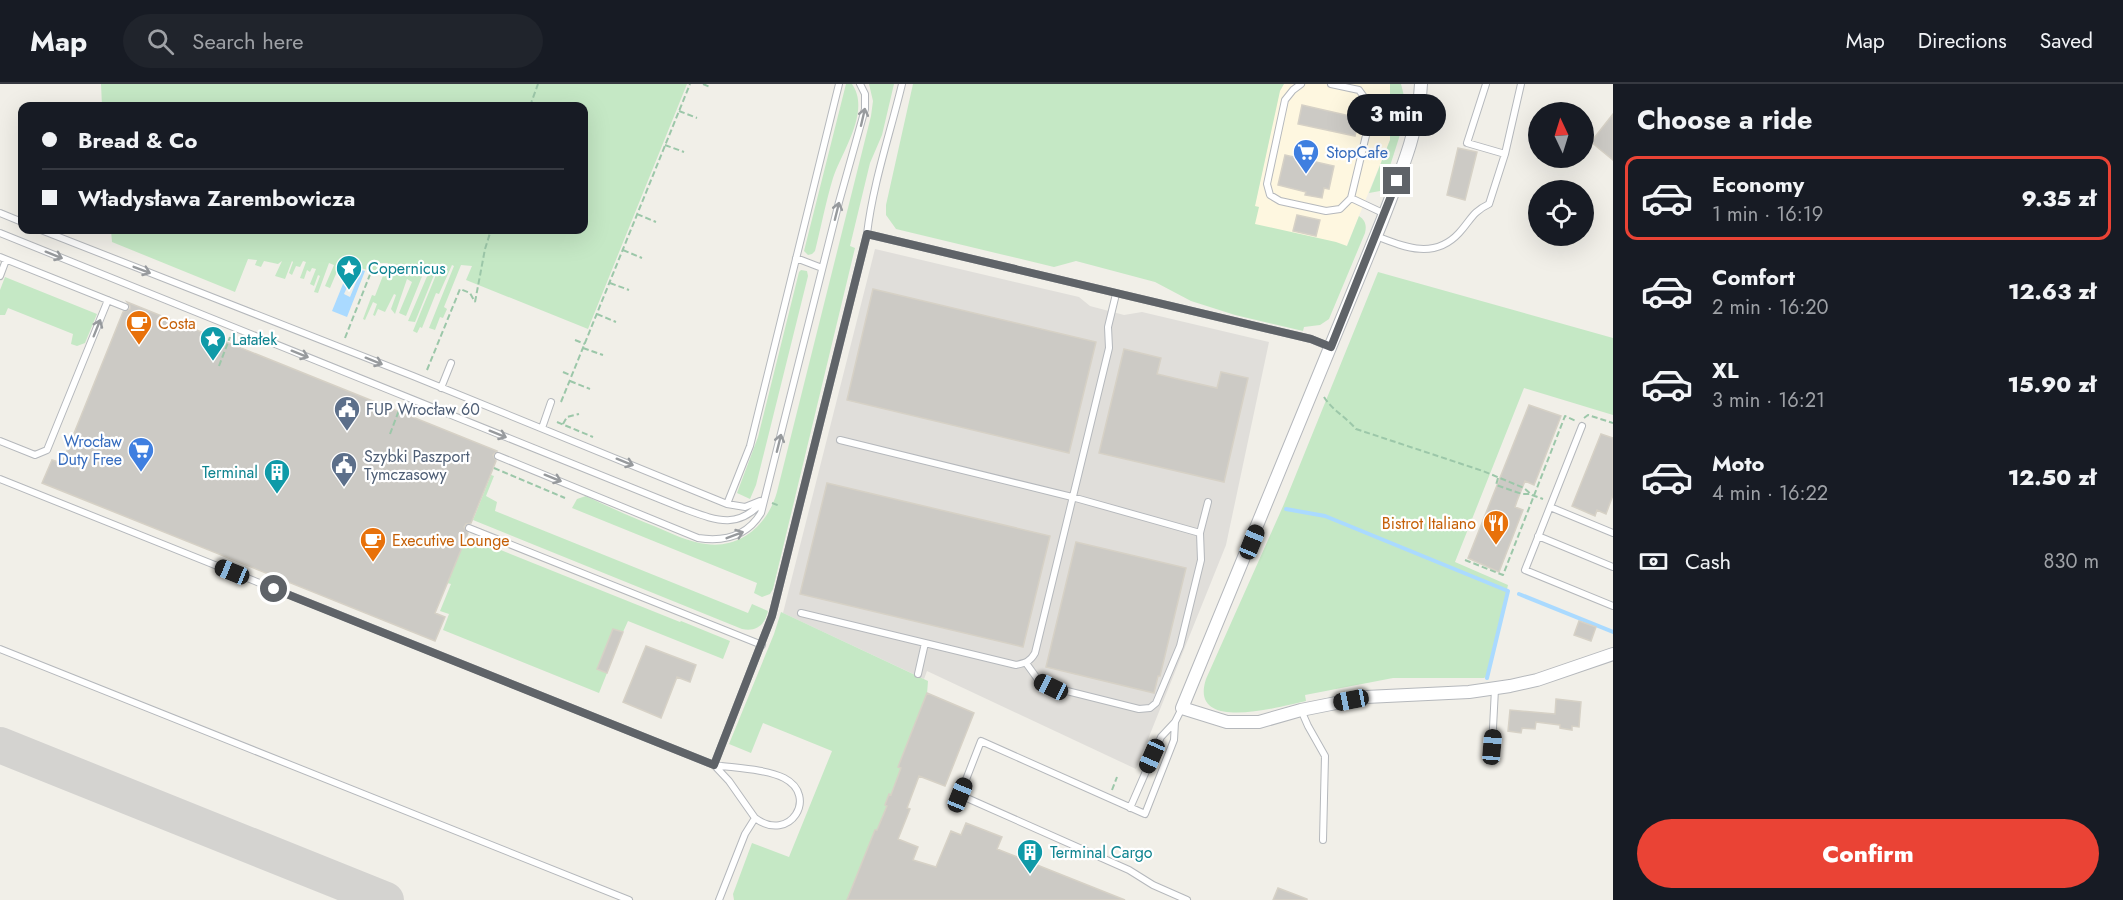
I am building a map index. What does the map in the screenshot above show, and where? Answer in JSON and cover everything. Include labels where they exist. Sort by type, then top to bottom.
[{"type":"street","points":[[1421,84],[1417,121],[1376,236],[1182,708],[1207,717],[1243,723],[1259,722],[1301,710],[1366,697],[1495,689],[1537,680],[1613,654]]},
{"type":"lane","points":[[727,504],[750,446],[839,84]]},
{"type":"lane","points":[[498,456],[691,535],[706,539],[727,538],[747,530],[761,513],[822,268],[865,109],[865,94],[860,84]]},
{"type":"lane","points":[[714,765],[762,645],[779,592],[867,234],[875,185],[902,84]]},
{"type":"lane","points":[[1301,84],[1285,100],[1267,184],[1270,195],[1280,201],[1326,211],[1340,209],[1352,198],[1369,123],[1367,101],[1359,90],[1330,84]]},
{"type":"lane","points":[[1486,84],[1467,143],[1505,154]]},
{"type":"lane","points":[[1376,236],[1418,250],[1433,248],[1447,243],[1477,210],[1489,204],[1505,154],[1520,85]]},
{"type":"lane","points":[[1352,198],[1384,214]]},
{"type":"lane","points":[[0,213],[18,220]]},
{"type":"lane","points":[[0,233],[710,518],[735,520],[754,511],[764,500]]},
{"type":"lane","points":[[51,234],[542,428],[727,504],[745,507],[764,500]]},
{"type":"lane","points":[[867,234],[1311,339],[1331,347]]},
{"type":"lane","points":[[796,258],[822,268]]},
{"type":"lane","points":[[0,276],[3,259],[125,307]]},
{"type":"lane","points":[[801,612],[1016,665],[1026,663],[1031,659],[1035,653],[1109,348],[1108,327],[1116,294]]},
{"type":"lane","points":[[0,441],[35,455],[47,450],[108,300]]},
{"type":"lane","points":[[441,388],[450,363]]},
{"type":"lane","points":[[542,428],[551,402]]},
{"type":"lane","points":[[1582,426],[1525,570],[1613,606]]},
{"type":"lane","points":[[840,440],[1072,497],[1200,533]]},
{"type":"lane","points":[[0,479],[714,765],[783,778],[794,785],[800,804],[797,814],[792,821],[771,825],[756,818],[729,781],[714,765]]},
{"type":"lane","points":[[1026,663],[1039,681],[1051,687],[1139,709],[1150,708],[1156,703],[1180,646],[1201,560],[1200,533],[1208,502]]},
{"type":"lane","points":[[1550,505],[1613,533]]},
{"type":"lane","points":[[469,528],[762,645]]},
{"type":"lane","points":[[1538,536],[1613,567]]},
{"type":"lane","points":[[918,674],[925,643]]},
{"type":"lane","points":[[0,649],[629,900]]},
{"type":"lane","points":[[1492,747],[1495,689]]},
{"type":"lane","points":[[1130,808],[1161,737],[1175,722],[1182,708]]},
{"type":"lane","points":[[1301,710],[1325,756],[1323,840]]},
{"type":"lane","points":[[1175,722],[1174,740],[1145,814],[981,741],[960,795],[1129,870],[1162,890],[1187,900]]},
{"type":"lane","points":[[719,900],[745,834],[756,818]]},
{"type":"path","points":[[531,102],[537,84]]},
{"type":"path","points":[[557,411],[690,84]]},
{"type":"path","points":[[703,84],[711,87]]},
{"type":"path","points":[[679,111],[697,118]]},
{"type":"path","points":[[665,145],[684,152]]},
{"type":"path","points":[[637,214],[656,222]]},
{"type":"path","points":[[427,370],[460,289],[470,293],[475,302],[490,234]]},
{"type":"path","points":[[623,250],[642,258]]},
{"type":"path","points":[[345,338],[371,272]]},
{"type":"path","points":[[610,283],[629,290]]},
{"type":"path","points":[[597,314],[616,322]]},
{"type":"path","points":[[219,366],[233,331]]},
{"type":"path","points":[[575,340],[585,344]]},
{"type":"path","points":[[583,348],[603,355]]},
{"type":"path","points":[[563,372],[572,375]]},
{"type":"path","points":[[570,381],[590,389]]},
{"type":"path","points":[[1316,383],[1328,404],[1356,429],[1483,471],[1524,488],[1550,505]]},
{"type":"path","points":[[390,434],[404,399]]},
{"type":"path","points":[[563,425],[567,417],[579,414]]},
{"type":"path","points":[[1465,560],[1503,575],[1565,416],[1582,424],[1588,415],[1613,423]]},
{"type":"path","points":[[494,468],[565,498]]},
{"type":"path","points":[[1498,478],[1496,485],[1522,494],[1533,495]]},
{"type":"shaded area","points":[[1281,84],[1390,84],[1390,140],[1343,255],[1249,233]]},
{"type":"shaded area","points":[[875,249],[1079,297],[1090,306],[1124,315],[1142,312],[1269,342],[1226,545],[1136,769],[927,671],[924,679],[783,613]]},
{"type":"green space","points":[[101,84],[687,84],[588,329],[466,280],[472,266],[461,265],[444,307],[447,309],[443,318],[440,317],[435,330],[429,328],[454,266],[452,265],[439,294],[436,293],[422,328],[420,327],[417,333],[413,331],[436,275],[434,275],[415,322],[408,321],[431,267],[426,275],[423,274],[406,316],[399,313],[412,282],[407,279],[395,314],[391,309],[396,295],[394,294],[385,312],[378,309],[375,316],[373,315],[377,304],[373,302],[365,320],[363,319],[372,295],[375,296],[388,263],[380,263],[376,272],[360,268],[362,263],[358,262],[351,280],[344,277],[349,263],[341,262],[330,288],[325,286],[334,265],[329,263],[318,293],[314,292],[320,276],[318,275],[314,286],[310,284],[316,269],[312,268],[310,272],[307,270],[304,279],[300,278],[306,262],[303,261],[300,267],[296,266],[292,275],[289,273],[292,261],[285,279],[275,276],[282,261],[278,264],[264,261],[261,267],[255,265],[257,260],[248,259],[235,292],[112,242],[111,234],[588,234],[588,102],[102,102]]},
{"type":"green space","points":[[846,84],[852,84],[857,95],[857,118],[833,178],[815,251],[808,255],[804,251]]},
{"type":"green space","points":[[869,84],[894,84],[882,135],[870,163],[850,246],[855,248],[773,589],[770,594],[762,597],[754,593],[757,583],[572,508],[577,499],[586,496],[686,539],[706,544],[719,545],[731,542],[751,532],[760,524],[773,504],[777,492],[871,116],[873,101]]},
{"type":"green space","points":[[913,84],[1284,84],[1280,91],[1255,206],[1259,207],[1255,224],[1347,246],[1359,216],[1363,219],[1366,225],[1365,233],[1329,319],[1320,325],[1304,327],[1303,331],[1235,315],[1191,301],[1155,282],[1076,261],[1054,267],[896,229],[886,215],[886,205]]},
{"type":"green space","points":[[1390,84],[1401,84],[1407,108],[1405,119],[1383,188],[1380,191],[1369,193],[1390,140]]},
{"type":"green space","points":[[801,270],[807,271],[808,276],[756,485],[750,499],[737,493],[758,437]]},
{"type":"green space","points":[[1378,272],[1613,338],[1613,415],[1524,388],[1455,562],[1508,585],[1487,676],[1484,678],[1393,678],[1305,695],[1306,701],[1259,711],[1223,711],[1211,706],[1204,696],[1206,679],[1284,504]]},
{"type":"green space","points":[[5,277],[97,314],[85,343],[77,346],[71,344],[73,334],[8,308],[5,315],[0,315],[0,290]]},
{"type":"green space","points":[[491,475],[494,476],[486,496],[497,502],[495,511],[748,613],[752,604],[768,611],[765,620],[756,628],[742,629],[473,520]]},
{"type":"green space","points":[[466,536],[730,641],[723,659],[628,621],[623,632],[613,629],[597,669],[607,673],[599,693],[443,630],[449,614],[440,611],[451,584],[447,583]]},
{"type":"green space","points":[[781,612],[928,681],[927,694],[898,767],[901,768],[891,795],[889,794],[885,804],[887,806],[847,900],[734,900],[733,894],[752,843],[789,857],[832,751],[763,723],[751,753],[729,744]]},
{"type":"water","points":[[361,270],[365,271],[347,317],[332,311],[345,279],[350,281],[344,294],[350,297]]},
{"type":"building","points":[[1302,105],[1359,118],[1355,136],[1298,124]]},
{"type":"building","points":[[1613,114],[1613,160],[1594,144],[1594,138]]},
{"type":"building","points":[[1458,148],[1477,152],[1465,200],[1447,195]]},
{"type":"building","name":"StopCafe","points":[[1285,155],[1334,166],[1329,189],[1324,188],[1322,198],[1305,195],[1306,192],[1278,185]]},
{"type":"building","points":[[1297,215],[1320,220],[1316,236],[1293,231]]},
{"type":"building","points":[[873,289],[1096,342],[1069,453],[847,400]]},
{"type":"building","name":"Terminal","points":[[127,302],[497,451],[493,455],[496,461],[471,523],[464,527],[468,533],[435,613],[445,617],[435,641],[42,483],[52,460],[62,463],[123,312],[130,309]]},
{"type":"building","points":[[1124,349],[1161,358],[1157,374],[1182,380],[1217,388],[1221,372],[1248,378],[1224,482],[1099,453]]},
{"type":"building","points":[[1529,405],[1561,416],[1534,485],[1525,481],[1517,501],[1515,507],[1523,510],[1499,572],[1468,558]]},
{"type":"building","points":[[1601,434],[1613,438],[1613,495],[1606,514],[1597,510],[1595,516],[1572,506]]},
{"type":"building","points":[[827,483],[1050,536],[1023,647],[800,594]]},
{"type":"building","points":[[1076,542],[1186,568],[1154,693],[1046,667]]},
{"type":"building","points":[[1579,621],[1596,627],[1591,641],[1574,635]]},
{"type":"building","points":[[613,629],[623,632],[607,673],[597,669]]},
{"type":"building","points":[[646,646],[696,665],[690,682],[677,677],[661,718],[623,702]]},
{"type":"building","points":[[927,693],[974,713],[945,786],[919,776],[907,808],[910,809],[898,839],[918,847],[913,860],[936,867],[951,831],[961,835],[966,823],[1002,837],[997,849],[1125,900],[847,900],[887,806],[885,805],[889,794],[891,795],[901,768],[898,767]]},
{"type":"building","points":[[1556,699],[1581,702],[1579,727],[1572,726],[1572,730],[1560,728],[1560,725],[1536,722],[1535,729],[1522,728],[1521,733],[1508,731],[1510,710],[1555,714]]},
{"type":"building","points":[[1278,888],[1307,899],[1307,900],[1273,900]]},
{"type":"waterway","points":[[1286,509],[1325,516],[1508,591],[1487,678]]},
{"type":"waterway","points":[[1519,594],[1613,632]]},
{"type":"taxiway","points":[[0,745],[386,900]]},
{"type":"place","name":"StopCafe","points":[[1306,175]]},
{"type":"place","name":"Copernicus","points":[[349,291]]},
{"type":"place","name":"Costa","points":[[139,346]]},
{"type":"place","name":"Latałek","points":[[213,362]]},
{"type":"place","name":"FUP Wrocław 60","points":[[347,432]]},
{"type":"place","name":"Wrocław Duty Free","points":[[141,473]]},
{"type":"place","name":"Szybki Paszport Tymczasowy","points":[[344,488]]},
{"type":"place","name":"Terminal","points":[[277,495]]},
{"type":"place","name":"Bistrot Italiano","points":[[1496,546]]},
{"type":"place","name":"Executive Lounge","points":[[373,563]]},
{"type":"place","name":"Terminal Cargo","points":[[1030,875]]},
{"type":"route","points":[[274,589],[714,765],[772,616],[867,234],[1311,339],[1331,347],[1397,181]]}]
